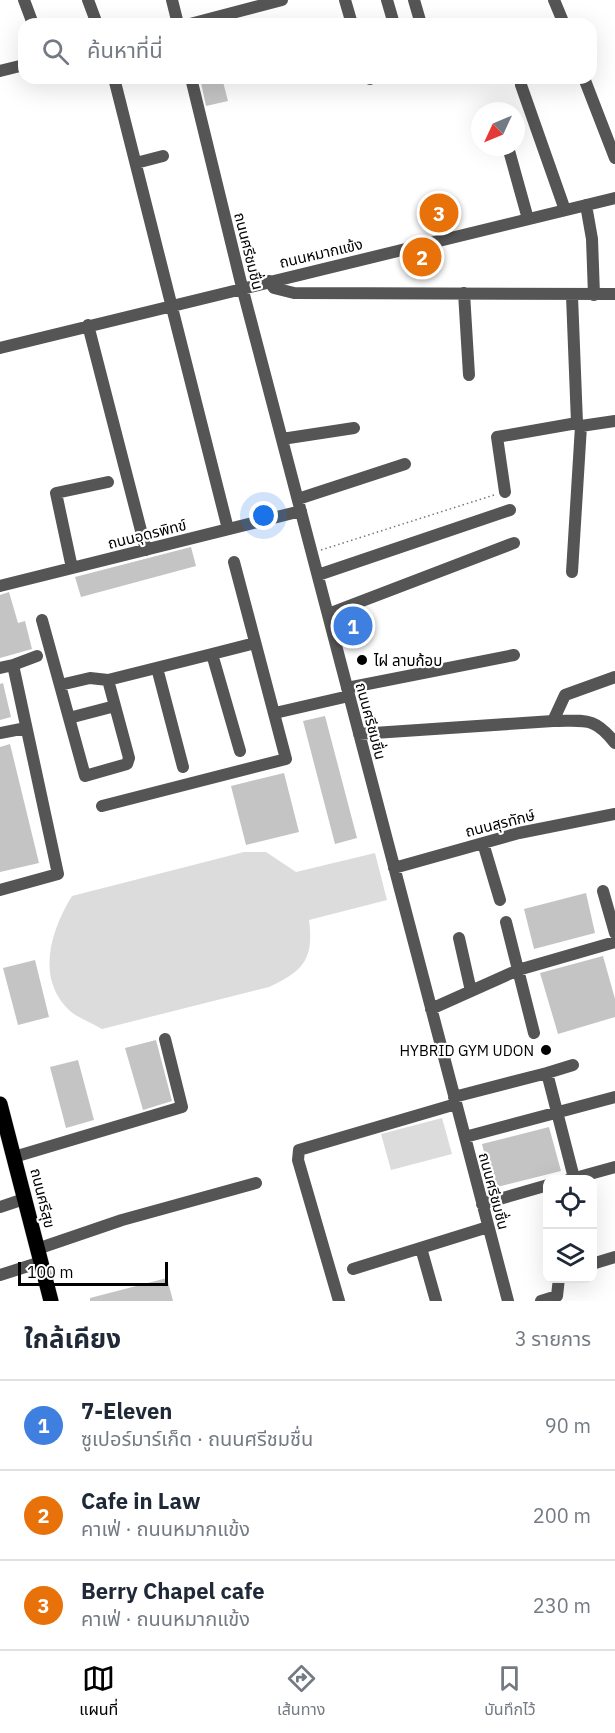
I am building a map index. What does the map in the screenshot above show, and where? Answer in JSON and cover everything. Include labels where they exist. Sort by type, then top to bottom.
[{"type":"main road","name":"ถนนศรีสุข","points":[[0,1104],[3,1126],[14,1157],[51,1301]]},
{"type":"street","points":[[24,0],[31,18]]},
{"type":"street","points":[[88,0],[95,18]]},
{"type":"street","points":[[172,0],[176,18]]},
{"type":"street","points":[[213,18],[282,0]]},
{"type":"street","points":[[345,0],[350,18]]},
{"type":"street","points":[[387,0],[392,18]]},
{"type":"street","points":[[414,0],[419,18]]},
{"type":"street","points":[[554,0],[562,18]]},
{"type":"street","points":[[0,71],[18,66]]},
{"type":"street","points":[[116,84],[228,529]]},
{"type":"street","name":"ถนนศรีชมชื่น","points":[[192,84],[242,287],[508,1301]]},
{"type":"street","points":[[586,84],[615,158]]},
{"type":"street","points":[[520,85],[565,210]]},
{"type":"street","points":[[136,163],[163,156]]},
{"type":"street","points":[[510,156],[528,219]]},
{"type":"street","name":"ถนนหมากแข้ง","points":[[0,348],[242,287],[615,198]]},
{"type":"street","points":[[586,205],[592,239],[594,295]]},
{"type":"street","points":[[269,281],[274,288],[294,293],[465,292],[572,296],[615,294]]},
{"type":"street","points":[[465,292],[469,375]]},
{"type":"street","points":[[572,296],[579,424],[572,572]]},
{"type":"street","points":[[88,325],[146,550]]},
{"type":"street","points":[[505,492],[497,436],[615,421]]},
{"type":"street","points":[[282,439],[354,428]]},
{"type":"street","name":"ถนนอุดรพิทข์","points":[[0,586],[228,529],[299,505],[405,464]]},
{"type":"street","points":[[72,568],[56,493],[108,482]]},
{"type":"street","points":[[318,575],[510,510]]},
{"type":"street","points":[[328,614],[514,543]]},
{"type":"street","points":[[102,806],[286,759],[234,562]]},
{"type":"street","points":[[42,620],[85,776],[127,764],[129,758],[108,680]]},
{"type":"street","points":[[60,685],[90,678],[108,680],[255,643]]},
{"type":"street","points":[[212,654],[240,751]]},
{"type":"street","points":[[275,713],[348,692],[514,655]]},
{"type":"street","points":[[0,890],[58,874],[26,728],[6,666],[37,657]]},
{"type":"street","points":[[157,668],[183,767]]},
{"type":"street","points":[[553,721],[565,695],[615,677]]},
{"type":"street","points":[[69,717],[115,706]]},
{"type":"street","points":[[359,734],[580,721],[599,725],[615,743]]},
{"type":"street","points":[[0,734],[26,728]]},
{"type":"street","name":"ถนนสุรทักษ์","points":[[394,868],[519,833],[615,814]]},
{"type":"street","points":[[483,843],[500,900]]},
{"type":"street","points":[[603,891],[615,933]]},
{"type":"street","points":[[506,922],[534,1033]]},
{"type":"street","points":[[459,938],[471,991]]},
{"type":"street","points":[[431,1009],[518,970],[615,942]]},
{"type":"street","points":[[14,1157],[182,1107],[165,1039]]},
{"type":"street","points":[[339,1301],[298,1160],[299,1150],[573,1065]]},
{"type":"street","points":[[547,1073],[570,1175]]},
{"type":"street","points":[[465,1137],[615,1097]]},
{"type":"street","points":[[586,1175],[615,1167]]},
{"type":"street","points":[[0,1275],[122,1220],[256,1183]]},
{"type":"street","points":[[482,1203],[543,1186]]},
{"type":"street","points":[[0,1207],[24,1199]]},
{"type":"street","points":[[353,1269],[488,1227]]},
{"type":"street","points":[[422,1248],[436,1301]]},
{"type":"street","points":[[597,1262],[615,1257]]},
{"type":"street","points":[[541,1301],[559,1299],[560,1283]]},
{"type":"path","points":[[312,553],[505,492]]},
{"type":"shaded area","points":[[244,852],[266,852],[296,872],[375,853],[387,900],[309,920],[310,945],[304,962],[291,975],[269,987],[102,1029],[70,1011],[59,998],[53,984],[50,954],[58,924],[72,896]]},
{"type":"shaded area","points":[[442,1118],[452,1154],[391,1170],[381,1134]]},
{"type":"building","points":[[201,84],[224,84],[228,101],[206,106]]},
{"type":"building","points":[[191,547],[196,566],[81,597],[75,577]]},
{"type":"building","points":[[9,592],[18,623],[25,621],[32,649],[0,658],[0,595]]},
{"type":"building","points":[[359,611],[366,638],[347,644],[340,618]]},
{"type":"building","points":[[3,683],[11,717],[0,720],[0,684]]},
{"type":"building","points":[[325,716],[357,838],[335,844],[303,721]]},
{"type":"building","points":[[10,744],[39,863],[0,872],[0,747]]},
{"type":"building","points":[[284,773],[299,832],[246,845],[231,786]]},
{"type":"building","points":[[586,893],[595,933],[534,949],[524,909]]},
{"type":"building","points":[[603,956],[615,999],[615,1017],[558,1034],[540,973]]},
{"type":"building","points":[[35,960],[49,1017],[18,1025],[3,968]]},
{"type":"building","points":[[156,1040],[172,1101],[143,1110],[125,1048]]},
{"type":"building","points":[[78,1060],[94,1120],[66,1128],[50,1067]]},
{"type":"building","points":[[549,1127],[561,1171],[493,1188],[482,1144]]},
{"type":"building","points":[[167,1278],[173,1301],[90,1301],[90,1298]]},
{"type":"place","name":"Berry Chapel cafe","points":[[439,213]]},
{"type":"place","name":"Cafe in Law","points":[[422,257]]},
{"type":"place","name":"7-Eleven","points":[[353,626]]},
{"type":"place","name":"ไฝ ลาบก้อบ","points":[[362,660]]},
{"type":"place","name":"HYBRID GYM UDON","points":[[546,1050]]}]
